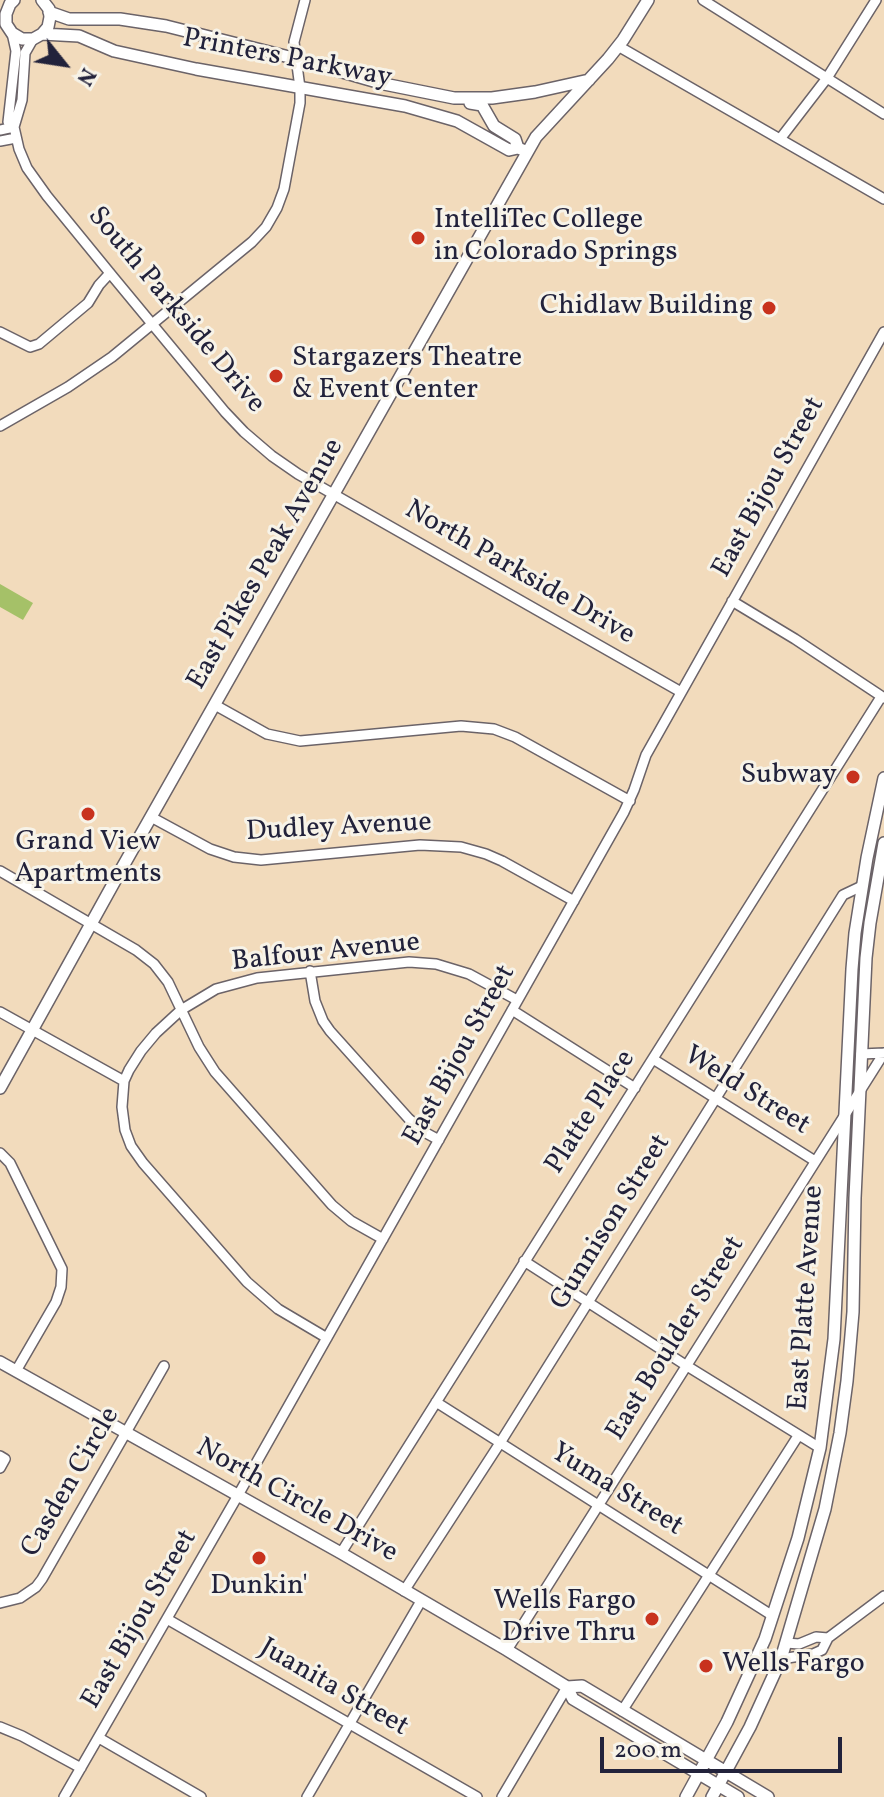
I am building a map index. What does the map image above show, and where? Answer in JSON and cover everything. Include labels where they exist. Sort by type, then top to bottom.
[{"type":"main road","name":"South Parkside Drive","points":[[12,33],[3,20],[14,0]]},
{"type":"main road","name":"East Pikes Peak Avenue","points":[[0,1088],[334,494],[523,150],[618,46],[648,0]]},
{"type":"main road","points":[[12,33],[22,39],[37,37],[48,27],[45,3]]},
{"type":"main road","name":"Printers Parkway","points":[[45,3],[69,19],[120,19],[166,26],[384,84],[482,105],[494,126],[515,139],[523,150]]},
{"type":"main road","name":"Printers Parkway","points":[[37,37],[79,36],[114,51],[405,106],[457,121],[509,150],[523,150]]},
{"type":"main road","name":"Printers Parkway","points":[[454,98],[492,98],[589,80]]},
{"type":"main road","name":"East Platte Avenue","points":[[686,1797],[736,1703],[773,1616],[803,1520],[820,1448],[834,1339],[852,969],[862,886],[884,778]]},
{"type":"main road","points":[[875,815],[877,834],[873,854],[881,860]]},
{"type":"main road","name":"East Platte Avenue","points":[[712,1797],[750,1727],[781,1659],[825,1509],[840,1433],[853,1312],[859,1093],[870,923],[884,843]]},
{"type":"main road","points":[[862,886],[867,900],[865,915],[870,923]]},
{"type":"main road","name":"North Circle Drive","points":[[0,1362],[507,1650],[567,1687],[573,1699],[738,1797]]},
{"type":"main road","name":"North Circle Drive","points":[[567,1687],[582,1686],[768,1797]]},
{"type":"street","points":[[0,426],[112,357],[252,242],[266,227],[284,189],[300,103],[294,42],[305,0]]},
{"type":"street","points":[[703,0],[884,114]]},
{"type":"street","points":[[780,139],[827,78],[876,0]]},
{"type":"street","name":"South Parkside Drive","points":[[12,33],[16,51],[8,122],[15,133],[23,160],[37,183],[244,432],[286,466],[334,494]]},
{"type":"street","points":[[0,141],[15,133],[22,100],[25,53],[37,37]]},
{"type":"street","points":[[274,53],[294,42]]},
{"type":"street","points":[[618,46],[884,199]]},
{"type":"street","points":[[0,130],[15,133]]},
{"type":"street","points":[[0,332],[30,347],[39,344],[88,303],[110,273]]},
{"type":"street","name":"East Bijou Street","points":[[64,1797],[630,801],[644,759],[884,332]]},
{"type":"street","name":"North Parkside Drive","points":[[334,494],[681,692]]},
{"type":"street","name":"Platte Place","points":[[341,1553],[882,697],[732,601]]},
{"type":"street","points":[[215,705],[267,734],[300,741],[461,726],[494,729],[515,737],[630,801]]},
{"type":"street","name":"Dudley Avenue","points":[[151,817],[221,853],[261,860],[420,845],[461,847],[502,861],[574,901]]},
{"type":"street","points":[[0,871],[136,950],[154,964],[168,982],[199,1047],[215,1072],[332,1205],[351,1221],[383,1239]]},
{"type":"street","name":"Gunnison Street","points":[[404,1591],[717,1100],[843,895],[862,886]]},
{"type":"street","name":"Balfour Avenue","points":[[124,1081],[141,1051],[181,1010],[230,984],[257,978],[409,962],[436,964],[469,974],[517,1000]]},
{"type":"street","points":[[310,971],[315,1001],[330,1031],[409,1119],[439,1140]]},
{"type":"street","points":[[512,1010],[635,1088]]},
{"type":"street","points":[[0,1012],[124,1081],[122,1107],[125,1130],[143,1163],[247,1282],[278,1309],[327,1338]]},
{"type":"street","points":[[861,1054],[884,1053]]},
{"type":"street","name":"East Boulder Street","points":[[507,1650],[884,1053]]},
{"type":"street","name":"Weld Street","points":[[653,1059],[815,1161]]},
{"type":"street","points":[[0,1153],[10,1163],[62,1269],[59,1294],[16,1371]]},
{"type":"street","points":[[524,1261],[820,1448]]},
{"type":"street","name":"Casden Circle","points":[[0,1603],[20,1598],[42,1579],[164,1366]]},
{"type":"street","name":"Yuma Street","points":[[436,1402],[773,1616]]},
{"type":"street","points":[[622,1711],[798,1436]]},
{"type":"street","points":[[0,1456],[5,1459],[0,1468]]},
{"type":"street","points":[[781,1659],[822,1650],[828,1638],[884,1596]]},
{"type":"street","points":[[307,1797],[421,1601]]},
{"type":"street","name":"Juanita Street","points":[[167,1619],[477,1797]]},
{"type":"street","points":[[786,1643],[799,1644],[816,1637],[828,1638]]},
{"type":"street","points":[[502,1797],[567,1687]]},
{"type":"street","points":[[0,1727],[81,1768]]},
{"type":"street","points":[[99,1738],[201,1797]]},
{"type":"green space","points":[[0,584],[33,603],[23,620],[0,607]]},
{"type":"place","name":"IntelliTec College in Colorado Springs","points":[[418,238]]},
{"type":"place","name":"Chidlaw Building","points":[[769,308]]},
{"type":"place","name":"Stargazers Theatre & Event Center","points":[[276,376]]},
{"type":"place","name":"Subway","points":[[853,777]]},
{"type":"place","name":"Grand View Apartments","points":[[88,814]]},
{"type":"place","name":"Dunkin'","points":[[259,1558]]},
{"type":"place","name":"Wells Fargo Drive Thru","points":[[652,1619]]},
{"type":"place","name":"Wells Fargo","points":[[706,1666]]}]
